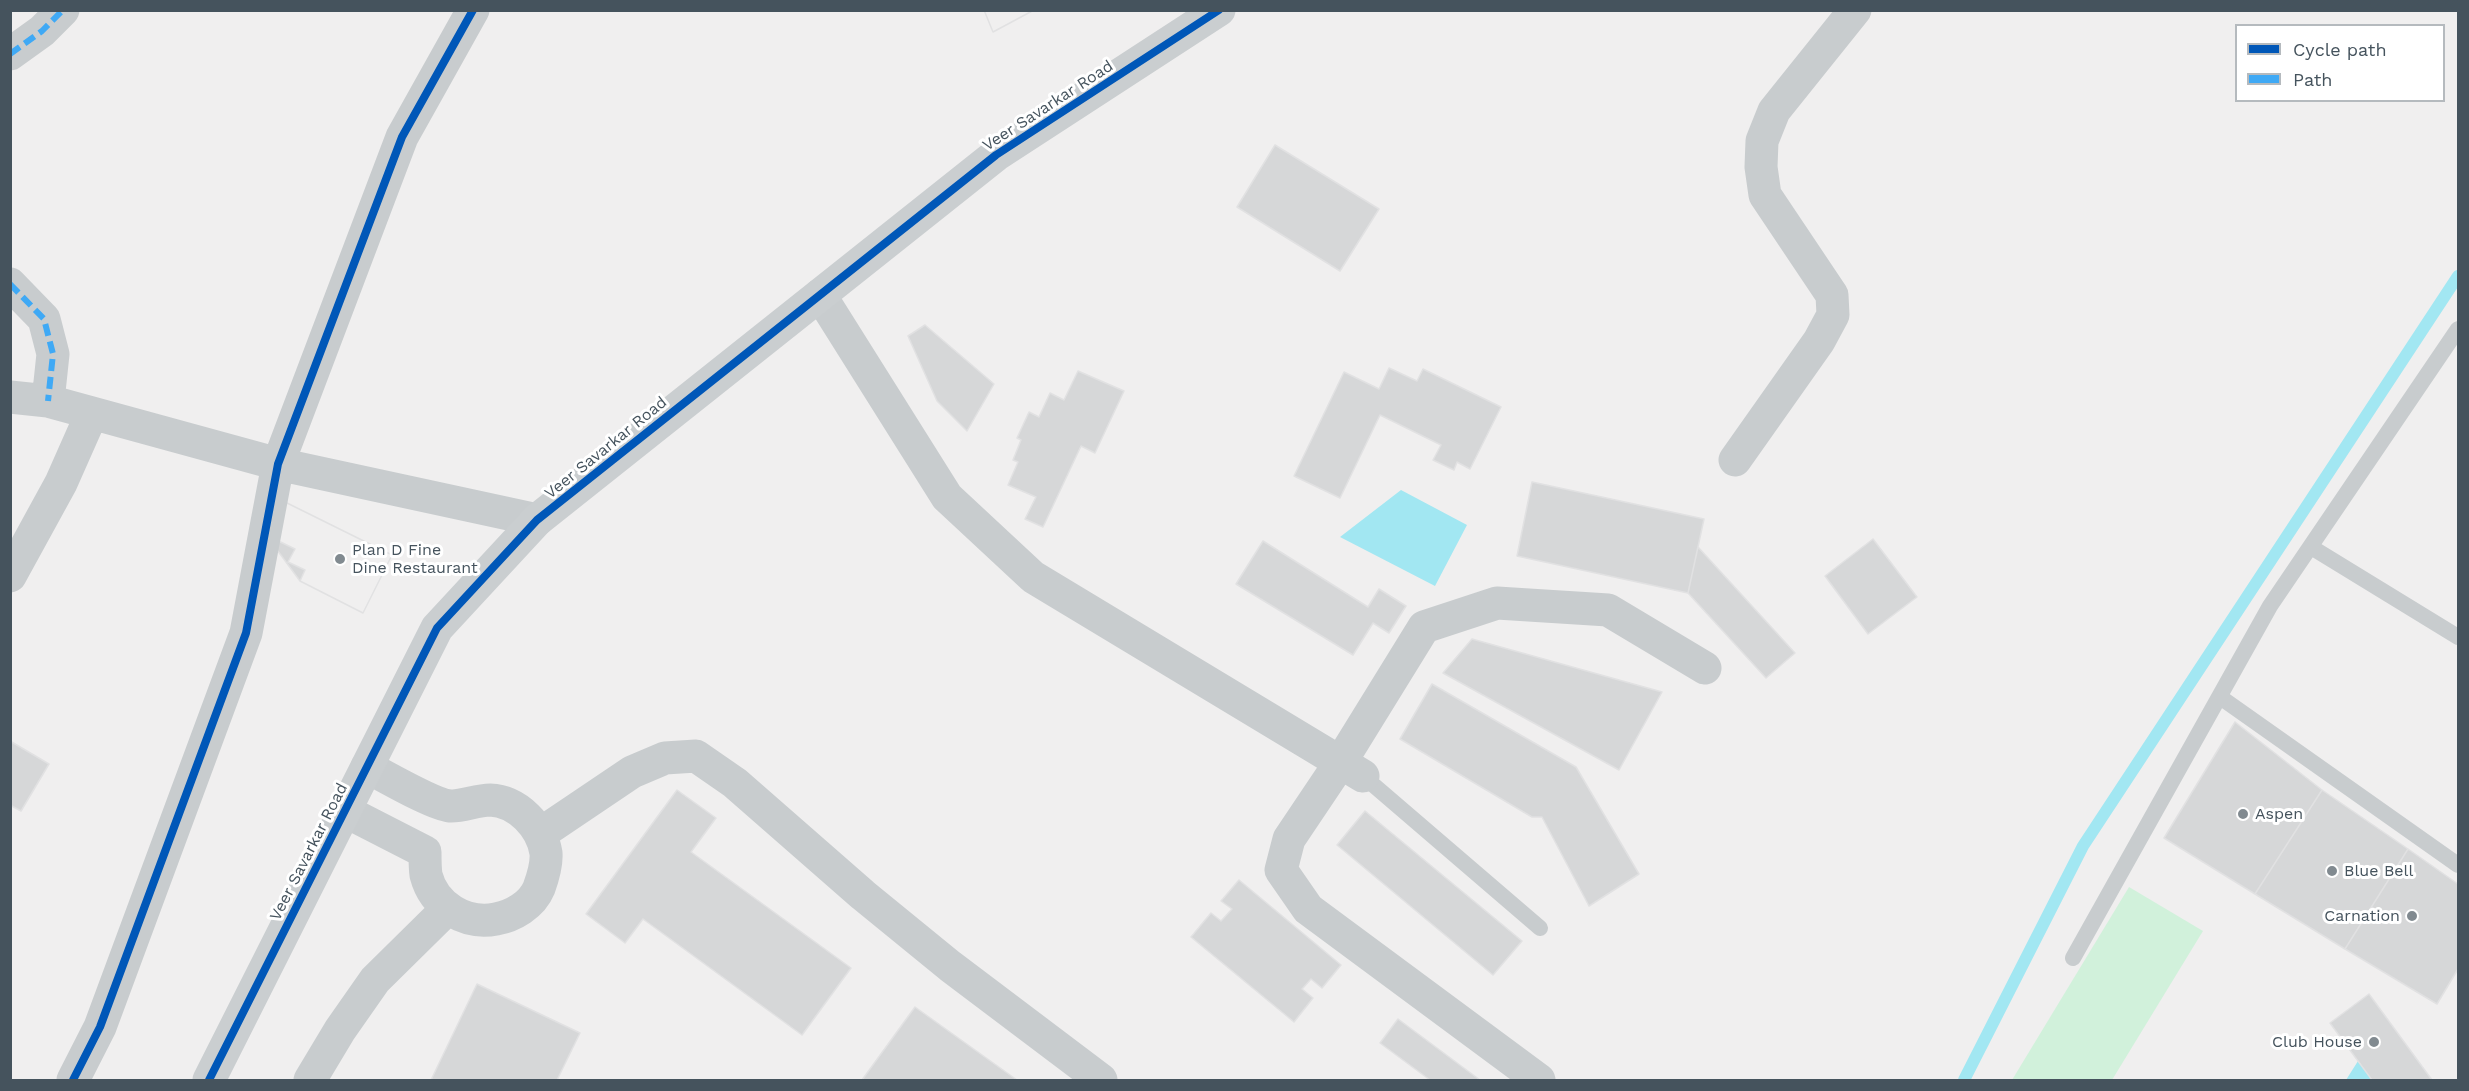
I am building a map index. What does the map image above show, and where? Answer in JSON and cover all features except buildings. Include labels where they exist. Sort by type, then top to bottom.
[{"type":"street","points":[[10,54],[42,31],[63,10]]},
{"type":"street","points":[[74,1080],[100,1027],[246,633],[278,464],[402,137],[473,10]]},
{"type":"street","name":"Veer Savarkar Road","points":[[209,1080],[437,628],[537,520],[996,155],[1219,10]]},
{"type":"street","points":[[1735,460],[1819,341],[1833,315],[1832,295],[1765,195],[1761,167],[1762,141],[1774,111],[1855,10]]},
{"type":"street","points":[[10,284],[44,319],[53,354],[48,401]]},
{"type":"street","points":[[820,295],[947,497],[1033,577],[1352,770]]},
{"type":"street","points":[[10,397],[48,401],[278,464],[537,520]]},
{"type":"street","points":[[10,576],[61,483],[92,413]]},
{"type":"street","points":[[1539,1080],[1308,909],[1281,870],[1289,839],[1352,770],[1424,627],[1497,603],[1608,610],[1705,668]]},
{"type":"street","points":[[540,834],[632,772],[665,758],[696,756],[735,783],[863,895],[950,966],[1101,1080]]},
{"type":"street","points":[[367,767],[450,806],[494,800],[512,806],[528,818],[540,834],[546,853],[545,873],[537,893],[524,908],[506,918],[486,921],[466,918],[448,908],[434,893],[426,874],[425,852],[432,831],[450,806]]},
{"type":"street","points":[[345,811],[425,852]]},
{"type":"street","points":[[310,1080],[340,1030],[375,980],[448,908]]},
{"type":"lane","points":[[2073,958],[2270,606],[2458,329]]},
{"type":"lane","points":[[2311,547],[2458,637]]},
{"type":"lane","points":[[2220,697],[2458,865]]},
{"type":"lane","points":[[1352,770],[1540,928]]},
{"type":"green space","points":[[2129,887],[2203,931],[2112,1080],[2012,1080]]},
{"type":"water","points":[[1401,490],[1467,525],[1435,586],[1340,537]]},
{"type":"water","points":[[2358,1061],[2372,1080],[2346,1080]]},
{"type":"waterway","points":[[1964,1080],[2083,846],[2458,276]]},
{"type":"marked path","points":[[10,54],[42,31],[63,10]]},
{"type":"marked path","points":[[10,284],[44,319],[53,354],[48,401]]},
{"type":"cycle path","points":[[73,1080],[100,1027],[246,633],[278,464],[402,137],[473,10]]},
{"type":"cycle path","points":[[209,1080],[437,628],[537,520],[996,155],[1219,10]]},
{"type":"place","name":"Plan D Fine Dine Restaurant","points":[[340,559]]},
{"type":"place","name":"Aspen","points":[[2243,814]]},
{"type":"place","name":"Blue Bell","points":[[2332,871]]},
{"type":"place","name":"Carnation","points":[[2412,916]]},
{"type":"place","name":"Club House","points":[[2374,1042]]}]
